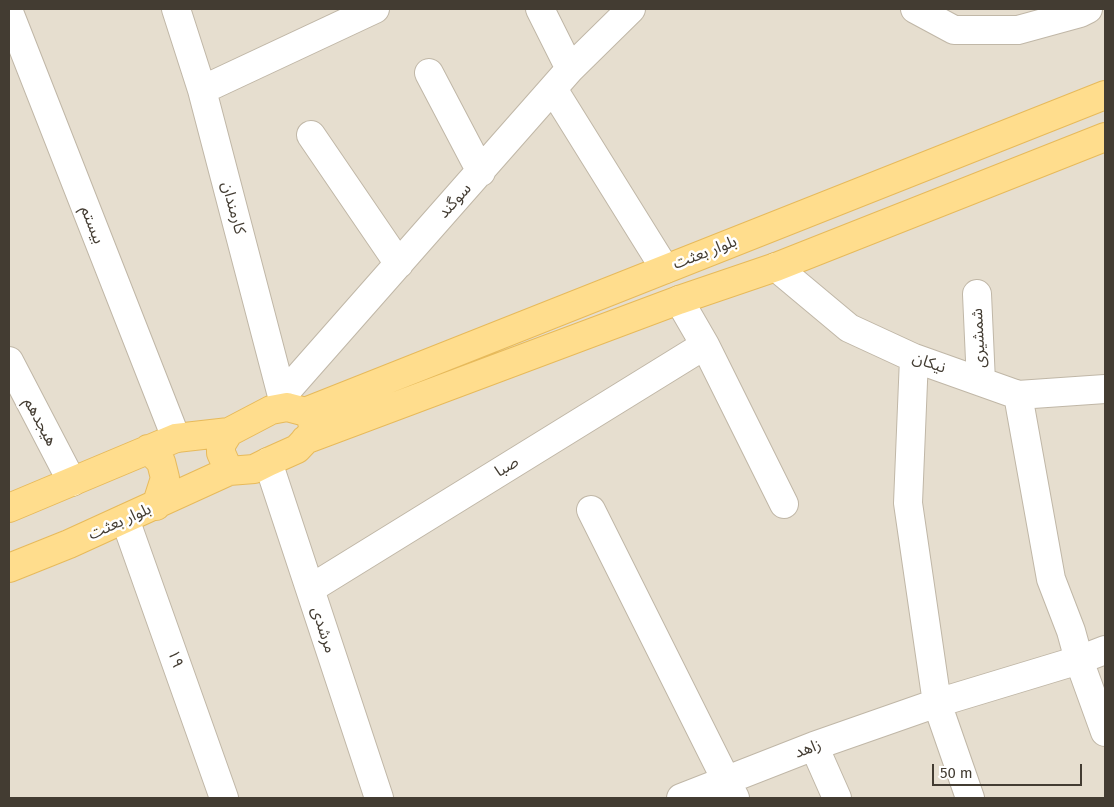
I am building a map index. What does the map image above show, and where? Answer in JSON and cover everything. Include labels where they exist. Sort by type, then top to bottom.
[{"type":"main road","name":"بلوار بعثت","points":[[229,432],[271,410],[292,405],[665,269],[1105,95]]},
{"type":"main road","points":[[1030,126],[1044,161]]},
{"type":"main road","points":[[305,440],[679,300],[776,267],[1105,138]]},
{"type":"main road","points":[[229,432],[221,445],[221,453],[229,470],[254,469],[297,449],[314,431],[311,417],[292,405]]},
{"type":"main road","points":[[9,508],[176,438],[229,432]]},
{"type":"main road","points":[[148,449],[161,462],[165,478],[156,506]]},
{"type":"main road","name":"بلوار بعثت","points":[[9,568],[156,506],[229,470]]},
{"type":"street","name":"کارمندان","points":[[176,9],[202,90],[292,405]]},
{"type":"street","points":[[202,90],[375,9]]},
{"type":"street","points":[[540,9],[562,79],[665,269]]},
{"type":"street","name":"سوگند","points":[[292,405],[399,264],[562,79],[631,9]]},
{"type":"street","points":[[915,9],[954,30],[1018,30],[1080,13],[1088,9]]},
{"type":"street","name":"بیستم","points":[[9,12],[176,438]]},
{"type":"street","points":[[429,73],[481,172]]},
{"type":"street","points":[[311,135],[399,264]]},
{"type":"street","name":"نیکان","points":[[776,267],[849,328],[914,358],[1018,395],[1105,389]]},
{"type":"street","name":"شمشیری","points":[[977,294],[981,382]]},
{"type":"street","points":[[679,300],[705,345],[784,504]]},
{"type":"street","name":"صبا","points":[[310,589],[705,345]]},
{"type":"street","points":[[914,358],[908,503],[937,703],[970,798]]},
{"type":"street","name":"هیجدهم","points":[[9,361],[72,482]]},
{"type":"street","points":[[1018,395],[1051,579],[1071,631],[1079,660],[1105,732]]},
{"type":"street","name":"مرشدی","points":[[268,462],[379,798]]},
{"type":"street","points":[[591,510],[731,789]]},
{"type":"street","name":"۱۹","points":[[125,519],[224,798]]},
{"type":"street","name":"زاهد","points":[[681,798],[731,789],[814,746],[937,703],[1079,660],[1105,650]]},
{"type":"street","points":[[814,746],[837,798]]},
{"type":"shaded area","points":[[9,9],[1105,9],[1105,798],[9,798]]}]
